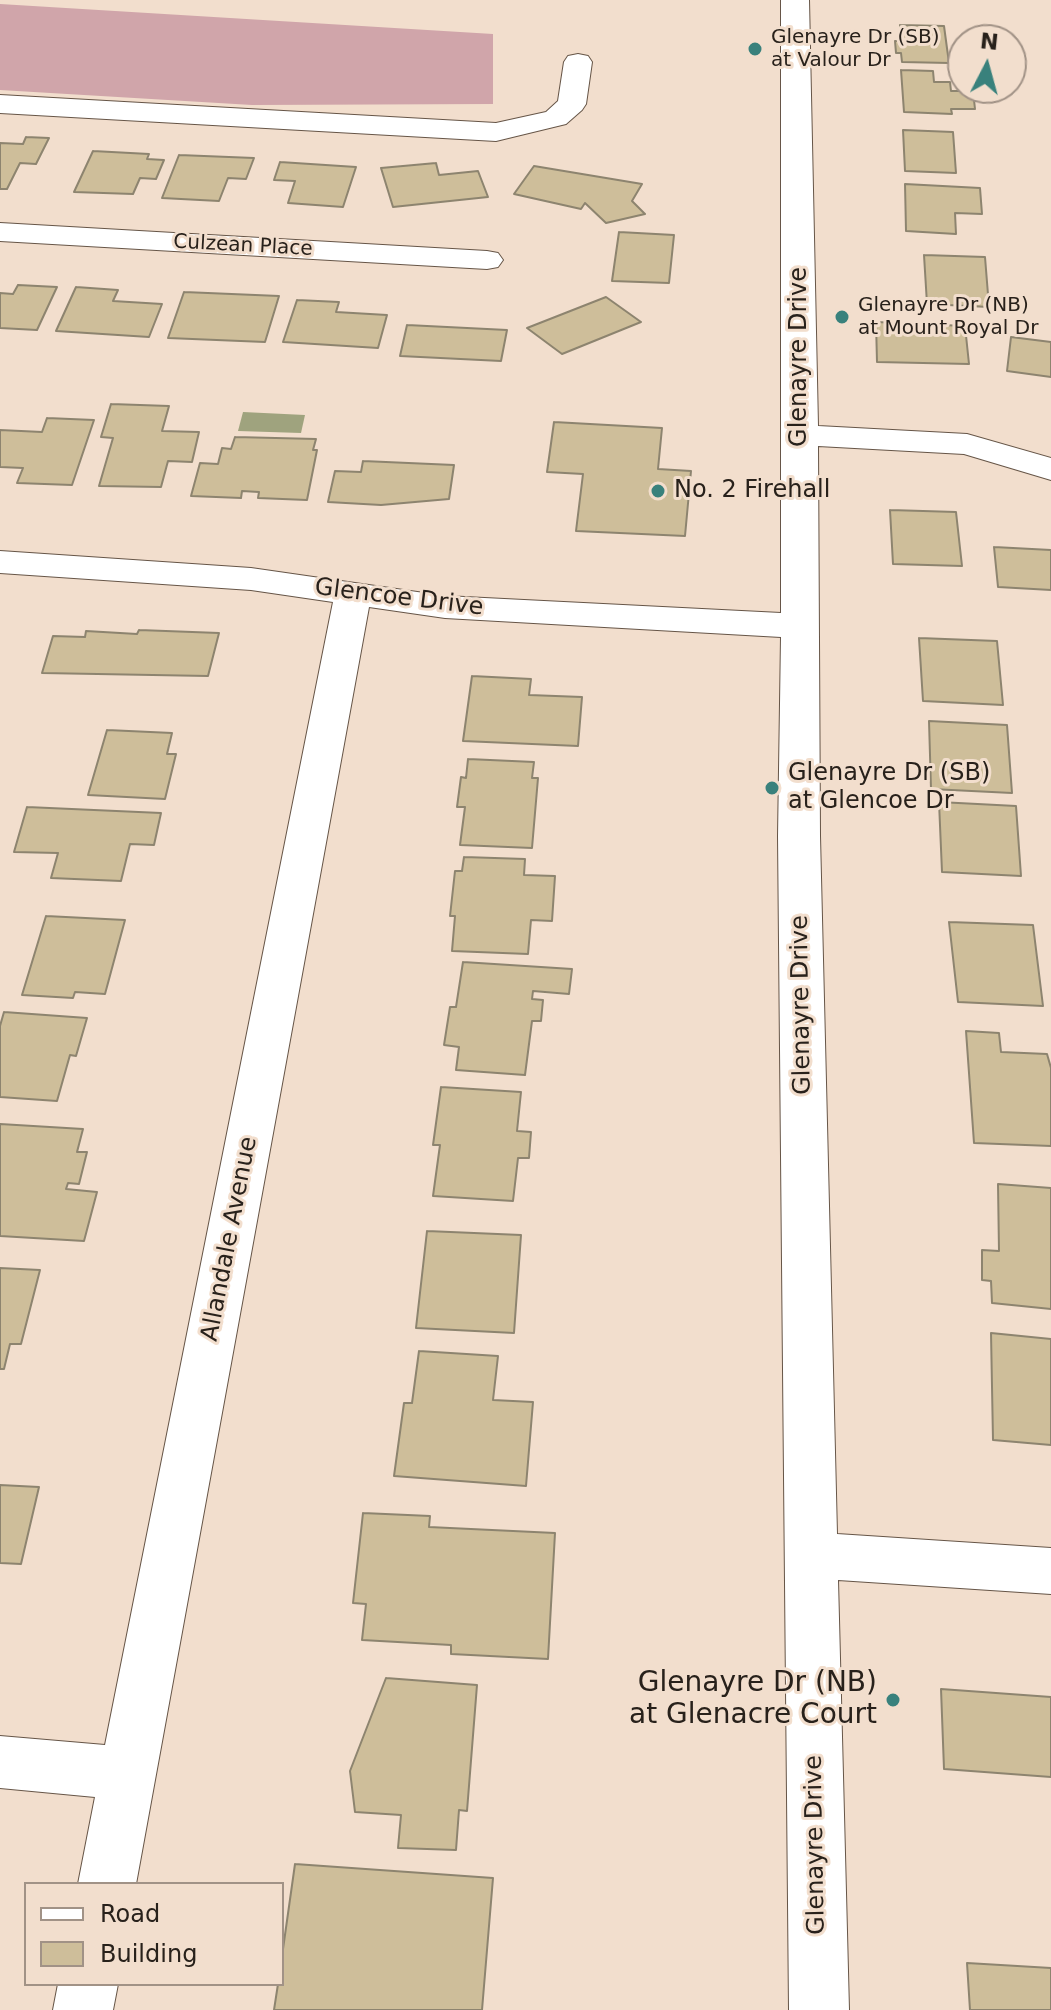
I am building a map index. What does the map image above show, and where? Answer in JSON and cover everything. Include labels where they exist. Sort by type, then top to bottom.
[{"type":"street","name":"Glenayre Drive","points":[[795,0],[801,435],[799,626],[819,2010]]},
{"type":"street","points":[[0,104],[496,132],[556,118],[572,104],[578,62]]},
{"type":"street","name":"Culzean Place","points":[[0,232],[487,260]]},
{"type":"street","points":[[801,435],[967,444],[1051,469]]},
{"type":"street","name":"Glencoe Drive","points":[[0,562],[251,579],[445,607],[799,626]]},
{"type":"street","name":"Allandale Avenue","points":[[107,1882],[353,594]]},
{"type":"street","points":[[811,1555],[1051,1571]]},
{"type":"street","points":[[0,1762],[128,1773]]},
{"type":"street","points":[[83,2010],[88,1986]]},
{"type":"shaded area","points":[[0,4],[493,34],[493,104],[252,105],[0,90]]},
{"type":"shaded area","points":[[243,412],[305,415],[301,433],[238,431]]},
{"type":"building","points":[[900,25],[944,26],[947,63],[902,62],[901,53],[896,53],[895,41],[901,41]]},
{"type":"building","points":[[901,70],[933,71],[934,82],[947,82],[947,104],[974,104],[975,109],[951,109],[952,114],[904,112]]},
{"type":"building","points":[[903,130],[953,132],[956,173],[905,171]]},
{"type":"building","points":[[26,137],[49,138],[36,164],[20,163],[7,189],[0,189],[0,143],[23,144]]},
{"type":"building","points":[[93,151],[149,154],[147,159],[164,160],[156,179],[140,178],[133,194],[74,192]]},
{"type":"building","points":[[179,155],[254,158],[246,179],[228,178],[219,201],[162,198]]},
{"type":"building","points":[[280,162],[356,167],[343,207],[288,203],[295,181],[274,180]]},
{"type":"building","points":[[436,163],[439,175],[478,171],[488,197],[393,207],[381,168]]},
{"type":"building","points":[[534,166],[642,184],[632,201],[645,214],[606,223],[585,203],[581,209],[514,194]]},
{"type":"building","points":[[905,184],[980,188],[982,214],[955,213],[956,234],[906,231]]},
{"type":"building","points":[[619,232],[674,235],[669,283],[612,281]]},
{"type":"building","points":[[924,255],[985,257],[989,307],[927,304]]},
{"type":"building","points":[[18,285],[57,287],[37,330],[0,328],[0,293],[13,294]]},
{"type":"building","points":[[76,287],[118,290],[113,301],[162,304],[149,337],[56,331]]},
{"type":"building","points":[[184,292],[279,296],[265,342],[168,338]]},
{"type":"building","points":[[606,297],[641,322],[562,354],[527,328]]},
{"type":"building","points":[[297,300],[339,302],[336,312],[387,315],[378,348],[283,342]]},
{"type":"building","points":[[876,322],[965,326],[969,364],[877,362]]},
{"type":"building","points":[[407,325],[507,330],[501,361],[400,356]]},
{"type":"building","points":[[1011,337],[1051,342],[1051,377],[1007,371]]},
{"type":"building","points":[[111,404],[169,406],[162,431],[199,432],[192,462],[168,461],[161,487],[99,486],[113,438],[101,437]]},
{"type":"building","points":[[47,418],[94,420],[72,485],[17,483],[23,468],[0,467],[0,430],[42,432]]},
{"type":"building","points":[[554,422],[662,428],[658,469],[691,471],[685,536],[576,531],[583,474],[547,472]]},
{"type":"building","points":[[235,437],[316,439],[313,450],[317,450],[307,500],[258,498],[259,492],[242,491],[241,498],[191,496],[200,463],[218,464],[222,448],[231,449]]},
{"type":"building","points":[[363,461],[454,465],[449,499],[381,505],[328,502],[335,471],[361,472]]},
{"type":"building","points":[[890,510],[956,512],[962,566],[893,564]]},
{"type":"building","points":[[994,547],[1051,550],[1051,590],[998,587]]},
{"type":"building","points":[[139,630],[219,633],[208,676],[42,673],[53,636],[85,637],[86,631],[137,634]]},
{"type":"building","points":[[919,638],[997,641],[1003,705],[923,701]]},
{"type":"building","points":[[472,676],[531,679],[529,695],[582,697],[578,746],[463,741]]},
{"type":"building","points":[[929,721],[1007,725],[1012,793],[931,789]]},
{"type":"building","points":[[107,730],[172,733],[167,754],[176,754],[165,799],[88,795]]},
{"type":"building","points":[[468,759],[534,762],[532,778],[538,778],[532,848],[460,845],[465,807],[457,807],[461,777],[466,778]]},
{"type":"building","points":[[939,802],[1016,806],[1021,876],[942,872]]},
{"type":"building","points":[[27,807],[161,813],[154,845],[130,844],[121,881],[51,878],[58,853],[14,852]]},
{"type":"building","points":[[464,857],[525,859],[524,875],[555,876],[552,921],[531,920],[528,954],[452,951],[455,916],[450,916],[455,871],[462,871]]},
{"type":"building","points":[[46,916],[125,920],[105,994],[75,992],[73,998],[22,995]]},
{"type":"building","points":[[949,922],[1033,925],[1043,1006],[958,1002]]},
{"type":"building","points":[[463,962],[572,969],[569,994],[533,991],[532,999],[543,1000],[541,1021],[532,1021],[525,1075],[456,1070],[459,1047],[444,1045],[450,1007],[456,1007]]},
{"type":"building","points":[[4,1012],[87,1018],[76,1056],[70,1055],[57,1101],[0,1097],[0,1026]]},
{"type":"building","points":[[966,1031],[999,1033],[1001,1052],[1047,1054],[1051,1068],[1051,1146],[974,1143]]},
{"type":"building","points":[[441,1087],[521,1092],[517,1131],[531,1132],[529,1158],[518,1158],[513,1201],[433,1196],[440,1145],[433,1145]]},
{"type":"building","points":[[0,1124],[83,1129],[77,1152],[87,1152],[79,1184],[68,1183],[66,1189],[97,1192],[84,1241],[0,1236]]},
{"type":"building","points":[[998,1184],[1051,1188],[1051,1309],[992,1303],[991,1281],[982,1280],[982,1250],[999,1251]]},
{"type":"building","points":[[427,1231],[521,1235],[514,1333],[416,1328]]},
{"type":"building","points":[[0,1268],[40,1270],[21,1344],[10,1344],[4,1369],[0,1369]]},
{"type":"building","points":[[991,1333],[1051,1339],[1051,1445],[993,1440]]},
{"type":"building","points":[[419,1351],[498,1356],[493,1400],[533,1402],[526,1486],[394,1476],[404,1403],[412,1403]]},
{"type":"building","points":[[0,1485],[39,1487],[21,1564],[0,1563]]},
{"type":"building","points":[[363,1513],[430,1516],[429,1527],[555,1533],[548,1659],[451,1654],[451,1645],[362,1640],[366,1604],[353,1603]]},
{"type":"building","points":[[386,1678],[477,1685],[467,1811],[459,1810],[456,1850],[398,1848],[401,1815],[355,1812],[350,1771]]},
{"type":"building","points":[[941,1689],[1051,1697],[1051,1777],[944,1769]]},
{"type":"building","points":[[295,1864],[493,1878],[482,2010],[274,2010],[278,1986],[284,1986],[284,1942]]},
{"type":"building","points":[[967,1963],[1051,1968],[1051,2010],[970,2010]]},
{"type":"place","name":"Glenayre Dr (SB) at Valour Dr","points":[[755,49]]},
{"type":"place","name":"Glenayre Dr (NB) at Mount Royal Dr","points":[[842,317]]},
{"type":"place","name":"No. 2 Firehall","points":[[658,491]]},
{"type":"place","name":"Glenayre Dr (SB) at Glencoe Dr","points":[[772,788]]},
{"type":"place","name":"Glenayre Dr (NB) at Glenacre Court","points":[[893,1700]]}]
